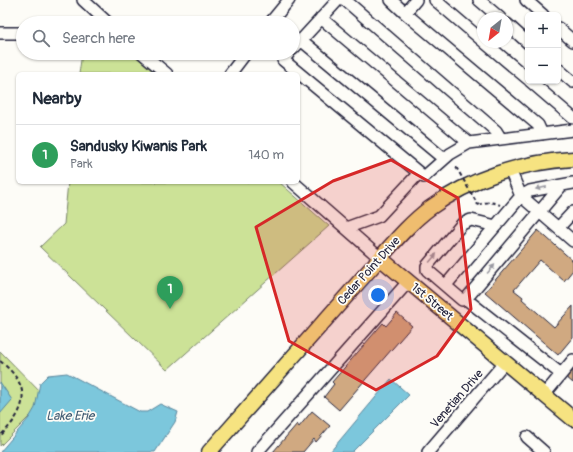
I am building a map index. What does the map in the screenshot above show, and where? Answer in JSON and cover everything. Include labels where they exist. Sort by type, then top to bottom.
[{"type":"main road","name":"Cedar Point Drive","points":[[210,452],[380,258],[403,233],[435,205],[464,186],[510,170],[538,163],[573,159]]},
{"type":"main road","name":"1st Street","points":[[380,258],[573,419]]},
{"type":"street","points":[[83,0],[100,16]]},
{"type":"street","points":[[276,16],[289,0]]},
{"type":"street","points":[[300,41],[338,0]]},
{"type":"street","points":[[345,0],[496,131],[501,139]]},
{"type":"street","points":[[391,0],[538,125],[542,134]]},
{"type":"street","points":[[405,13],[416,0]]},
{"type":"street","points":[[435,0],[477,35]]},
{"type":"street","points":[[479,0],[493,12]]},
{"type":"street","points":[[526,0],[540,12]]},
{"type":"street","points":[[321,18],[469,143]]},
{"type":"street","points":[[513,29],[525,40]]},
{"type":"street","points":[[561,31],[573,41]]},
{"type":"street","points":[[0,33],[16,33]]},
{"type":"street","points":[[300,46],[444,159]]},
{"type":"street","points":[[492,48],[525,77]]},
{"type":"street","points":[[150,60],[165,72]]},
{"type":"street","points":[[232,72],[241,60]]},
{"type":"street","points":[[283,60],[297,72]]},
{"type":"street","points":[[561,72],[573,82]]},
{"type":"street","points":[[300,74],[424,177],[444,159],[469,143],[573,130]]},
{"type":"street","points":[[534,84],[573,118]]},
{"type":"street","points":[[510,170],[521,196],[559,227],[573,241]]},
{"type":"street","points":[[346,228],[379,216],[419,173]]},
{"type":"street","name":"1st Street","points":[[295,184],[380,258]]},
{"type":"street","points":[[446,285],[521,196],[530,191],[568,184]]},
{"type":"street","points":[[466,299],[540,212],[568,184]]},
{"type":"street","points":[[559,227],[573,212]]},
{"type":"street","points":[[496,226],[471,220],[462,224],[426,266],[427,270],[462,300],[466,299],[561,374]]},
{"type":"street","points":[[257,452],[408,282]]},
{"type":"street","points":[[544,395],[573,360]]},
{"type":"street","name":"Venetian Drive","points":[[428,452],[505,362]]},
{"type":"street","points":[[527,437],[544,452]]},
{"type":"path","points":[[456,167],[478,205],[485,202],[495,202],[509,210]]},
{"type":"path","points":[[0,361],[20,384],[24,399],[20,414],[0,436]]},
{"type":"highlighted area","points":[[391,160],[458,198],[471,309],[437,356],[376,390],[289,341],[256,227],[333,181]]},
{"type":"green space","points":[[81,60],[140,60],[154,72],[79,72]]},
{"type":"green space","points":[[68,184],[281,184],[329,226],[167,370],[40,247],[64,224]]},
{"type":"green space","points":[[0,351],[47,399],[0,446]]},
{"type":"water","name":"Lake Erie","points":[[67,373],[140,412],[147,412],[160,404],[178,412],[175,422],[155,452],[0,452],[29,418],[35,408],[40,383],[48,375]]},
{"type":"water","points":[[391,379],[409,395],[352,452],[330,452]]},
{"type":"water","points":[[0,382],[12,400],[0,414]]},
{"type":"building","points":[[538,230],[573,261],[573,270],[564,281],[540,260],[514,290],[554,327],[573,306],[573,337],[558,355],[485,292]]},
{"type":"building","points":[[397,313],[412,326],[339,410],[324,397],[334,384],[332,382],[383,323],[386,326]]},
{"type":"building","points":[[573,368],[573,383],[566,377]]},
{"type":"building","points":[[312,411],[330,426],[316,442],[314,439],[303,452],[273,452],[297,424],[299,427]]},
{"type":"place","name":"Sandusky Kiwanis Park","points":[[170,309]]}]
